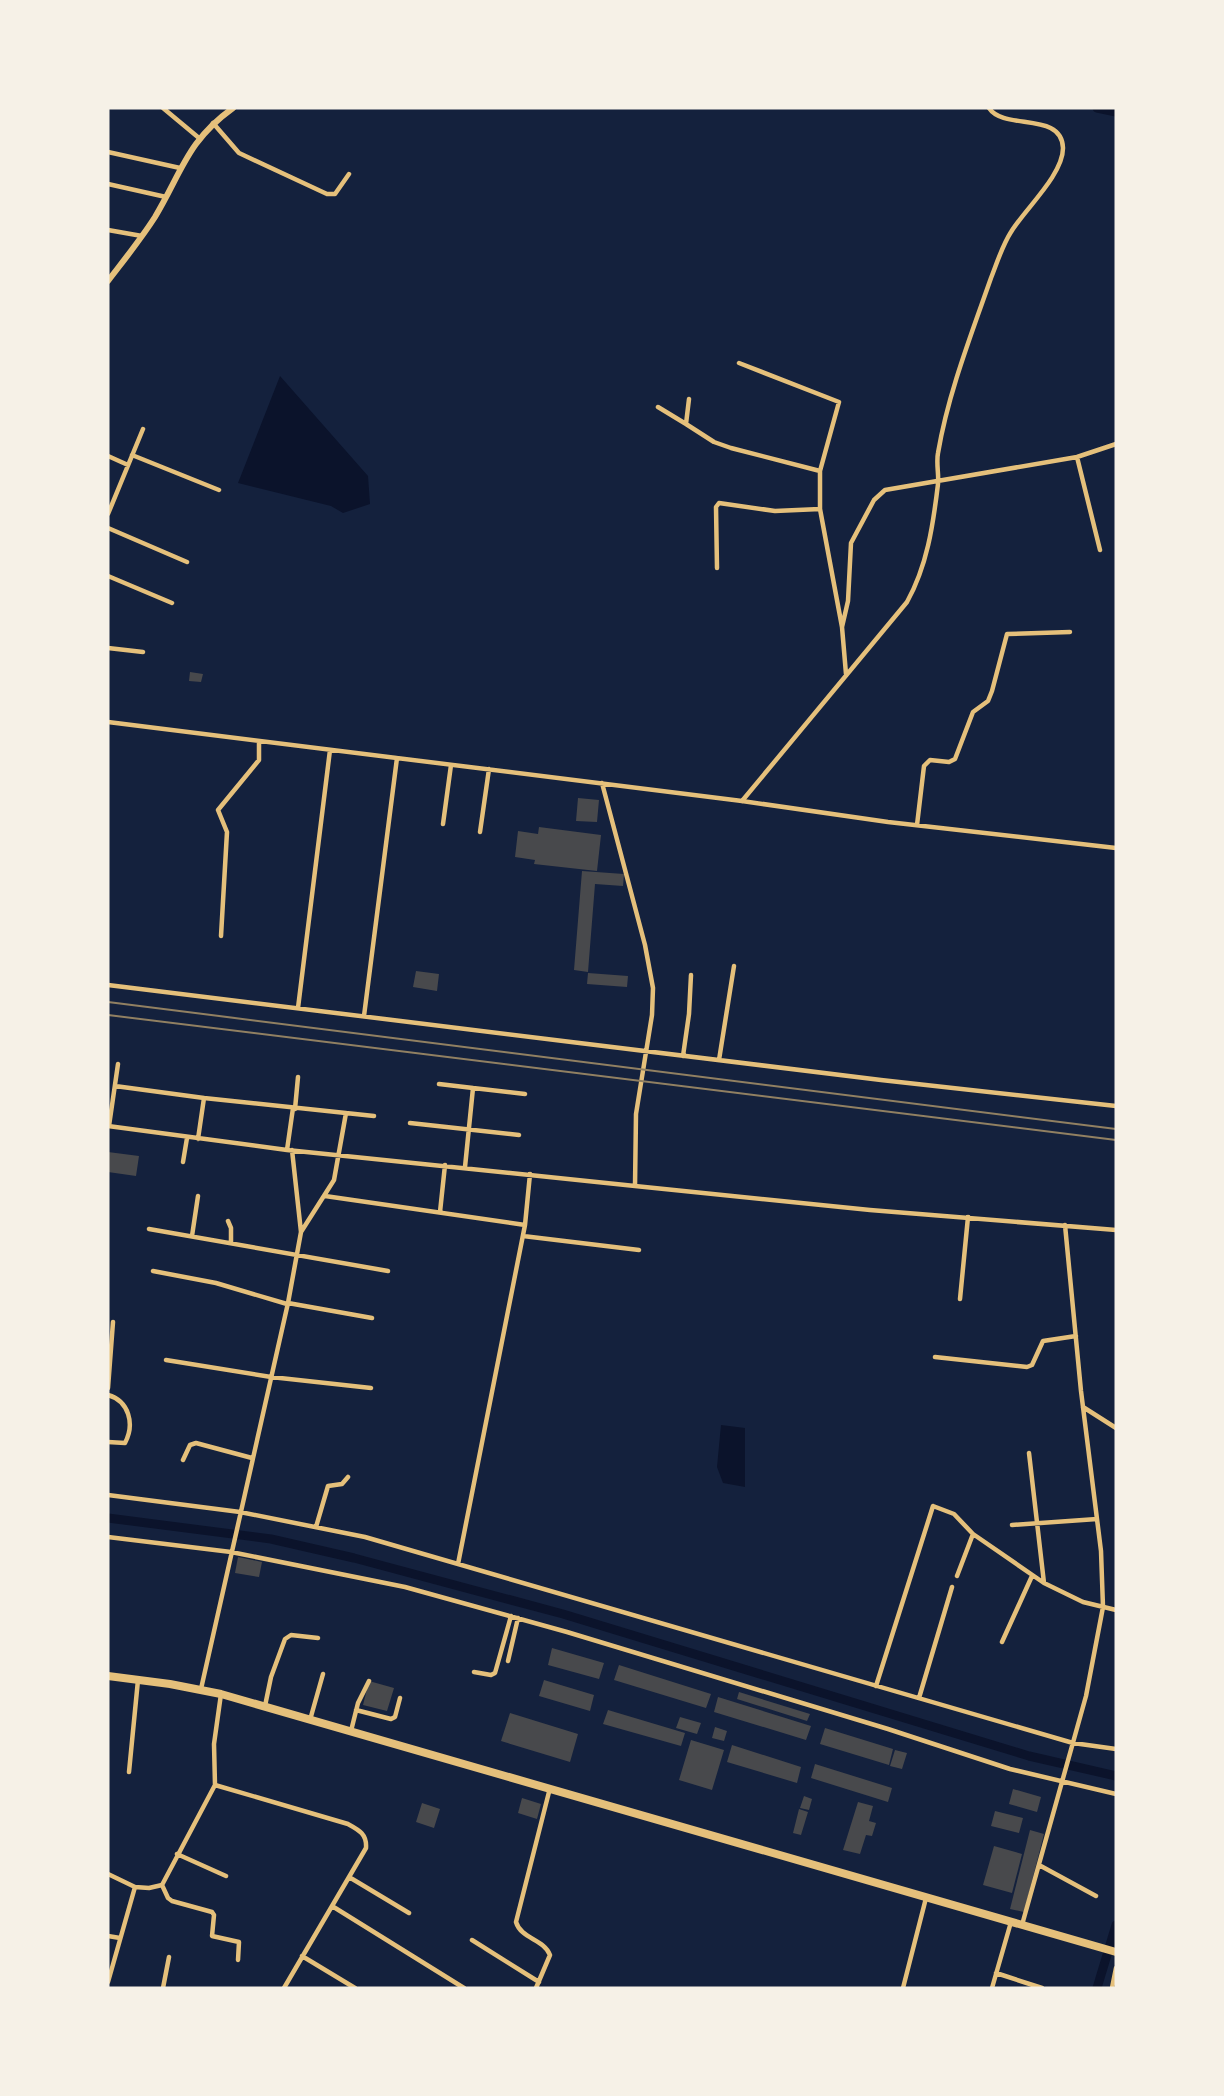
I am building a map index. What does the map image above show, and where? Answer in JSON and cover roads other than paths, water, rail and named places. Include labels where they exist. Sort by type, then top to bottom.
[{"type":"main road","points":[[108,1676],[201,1689],[265,1706],[1114,1952]]},
{"type":"street","points":[[163,108],[199,138]]},
{"type":"street","points":[[108,281],[142,236],[199,138],[213,123],[233,108]]},
{"type":"street","points":[[741,801],[907,603],[918,582],[924,564],[938,482],[937,456],[941,434],[992,278],[1011,233],[1058,167],[1063,147],[1060,138],[1046,126],[999,119],[989,108]]},
{"type":"street","points":[[213,123],[239,153],[327,194],[335,194],[349,174]]},
{"type":"street","points":[[108,152],[180,168]]},
{"type":"street","points":[[108,184],[166,197]]},
{"type":"street","points":[[108,230],[142,236]]},
{"type":"street","points":[[740,363],[839,402],[820,471],[820,509],[842,627],[846,674]]},
{"type":"street","points":[[686,424],[689,399]]},
{"type":"street","points":[[658,407],[714,442],[820,471]]},
{"type":"street","points":[[108,514],[143,429]]},
{"type":"street","points":[[842,627],[848,601],[851,543],[874,501],[885,490],[1077,457],[1116,444]]},
{"type":"street","points":[[132,454],[219,490]]},
{"type":"street","points":[[108,456],[128,465]]},
{"type":"street","points":[[1077,457],[1100,550]]},
{"type":"street","points":[[717,568],[716,507],[719,503],[776,511],[820,509]]},
{"type":"street","points":[[108,528],[187,562]]},
{"type":"street","points":[[108,576],[172,603]]},
{"type":"street","points":[[917,825],[924,766],[930,760],[949,762],[955,759],[973,712],[988,701],[1006,634],[1070,632]]},
{"type":"street","points":[[108,648],[143,652]]},
{"type":"street","points":[[108,722],[602,783],[917,825],[1116,848]]},
{"type":"street","points":[[221,936],[227,832],[218,810],[259,760],[259,741]]},
{"type":"street","points":[[298,1008],[330,750]]},
{"type":"street","points":[[364,1016],[397,758]]},
{"type":"street","points":[[443,824],[452,765]]},
{"type":"street","points":[[480,832],[489,769]]},
{"type":"street","points":[[602,783],[645,945],[652,988],[652,1016],[636,1114],[635,1186]]},
{"type":"street","points":[[719,1060],[734,966]]},
{"type":"street","points":[[683,1056],[689,1014],[691,975]]},
{"type":"street","points":[[108,985],[683,1056],[1116,1106]]},
{"type":"street","points":[[118,1064],[109,1126],[290,1150],[340,1153],[635,1186],[1116,1230]]},
{"type":"street","points":[[298,1077],[290,1150],[301,1233]]},
{"type":"street","points":[[439,1084],[525,1094]]},
{"type":"street","points":[[115,1086],[374,1116]]},
{"type":"street","points":[[465,1167],[473,1088]]},
{"type":"street","points":[[198,1139],[204,1098]]},
{"type":"street","points":[[201,1689],[301,1233],[334,1180],[346,1113]]},
{"type":"street","points":[[410,1123],[519,1135]]},
{"type":"street","points":[[183,1162],[187,1138]]},
{"type":"street","points":[[440,1212],[445,1165]]},
{"type":"street","points":[[458,1564],[523,1236],[530,1174]]},
{"type":"street","points":[[192,1236],[198,1196]]},
{"type":"street","points":[[325,1196],[525,1225]]},
{"type":"street","points":[[960,1299],[968,1217]]},
{"type":"street","points":[[228,1221],[231,1243]]},
{"type":"street","points":[[1022,1925],[1086,1696],[1103,1606],[1097,1519],[1065,1225]]},
{"type":"street","points":[[149,1229],[388,1271]]},
{"type":"street","points":[[523,1236],[639,1250]]},
{"type":"street","points":[[153,1271],[216,1283],[287,1303],[372,1318]]},
{"type":"street","points":[[108,1388],[113,1322]]},
{"type":"street","points":[[935,1357],[1027,1367],[1032,1365],[1043,1341],[1076,1336]]},
{"type":"street","points":[[166,1360],[271,1377],[371,1388]]},
{"type":"street","points":[[108,1395],[123,1402],[129,1431],[125,1443],[108,1442]]},
{"type":"street","points":[[1083,1407],[1116,1428]]},
{"type":"street","points":[[183,1460],[190,1445],[195,1443],[252,1458]]},
{"type":"street","points":[[1029,1453],[1044,1583]]},
{"type":"street","points":[[316,1527],[328,1486],[342,1484],[348,1477]]},
{"type":"street","points":[[108,1495],[240,1512],[365,1538],[1073,1743],[1116,1749]]},
{"type":"street","points":[[876,1686],[933,1506],[954,1514],[973,1534],[1044,1583],[1083,1602],[1116,1610]]},
{"type":"street","points":[[1012,1525],[1097,1519]]},
{"type":"street","points":[[957,1576],[973,1534]]},
{"type":"street","points":[[108,1537],[231,1552],[394,1584],[567,1632],[1062,1783],[1116,1794]]},
{"type":"street","points":[[1002,1642],[1032,1576]]},
{"type":"street","points":[[919,1698],[952,1587]]},
{"type":"street","points":[[474,1672],[491,1675],[495,1673],[511,1616]]},
{"type":"street","points":[[508,1661],[518,1618]]},
{"type":"street","points":[[265,1706],[271,1677],[285,1639],[291,1635],[318,1638]]},
{"type":"street","points":[[310,1719],[323,1674]]},
{"type":"street","points":[[129,1772],[138,1680]]},
{"type":"street","points":[[351,1731],[356,1710],[369,1681]]},
{"type":"street","points":[[108,1874],[135,1887],[162,1885],[215,1785],[214,1744],[221,1694]]},
{"type":"street","points":[[356,1710],[391,1719],[395,1717],[400,1698]]},
{"type":"street","points":[[215,1785],[348,1824],[360,1830],[366,1839],[366,1848],[284,1988]]},
{"type":"street","points":[[536,1988],[549,1961],[548,1950],[521,1932],[516,1922],[550,1788]]},
{"type":"street","points":[[177,1854],[226,1876]]},
{"type":"street","points":[[1040,1865],[1096,1896]]},
{"type":"street","points":[[349,1877],[409,1913]]},
{"type":"street","points":[[162,1885],[168,1898],[172,1901],[212,1912],[214,1915],[212,1936],[239,1942],[238,1960]]},
{"type":"street","points":[[108,1982],[135,1887]]},
{"type":"street","points":[[903,1988],[926,1898]]},
{"type":"street","points":[[332,1906],[464,1988]]},
{"type":"street","points":[[992,1988],[1011,1922]]},
{"type":"street","points":[[108,1936],[120,1938]]},
{"type":"street","points":[[472,1940],[540,1982]]},
{"type":"street","points":[[302,1956],[356,1988]]},
{"type":"street","points":[[163,1988],[169,1957]]},
{"type":"street","points":[[1112,1988],[1116,1968]]},
{"type":"street","points":[[996,1973],[1042,1988]]},
{"type":"water","points":[[280,376],[368,476],[370,504],[343,513],[331,506],[238,483]]},
{"type":"water","points":[[721,1425],[745,1428],[745,1487],[723,1483],[717,1467]]},
{"type":"waterway","points":[[1097,108],[1116,112]]},
{"type":"waterway","points":[[108,1518],[271,1539],[354,1558],[563,1614],[1029,1756],[1116,1776]]},
{"type":"waterway","points":[[1097,1988],[1116,1925]]},
{"type":"railway","points":[[108,1002],[1116,1129]]},
{"type":"railway","points":[[108,1015],[1116,1140]]}]
